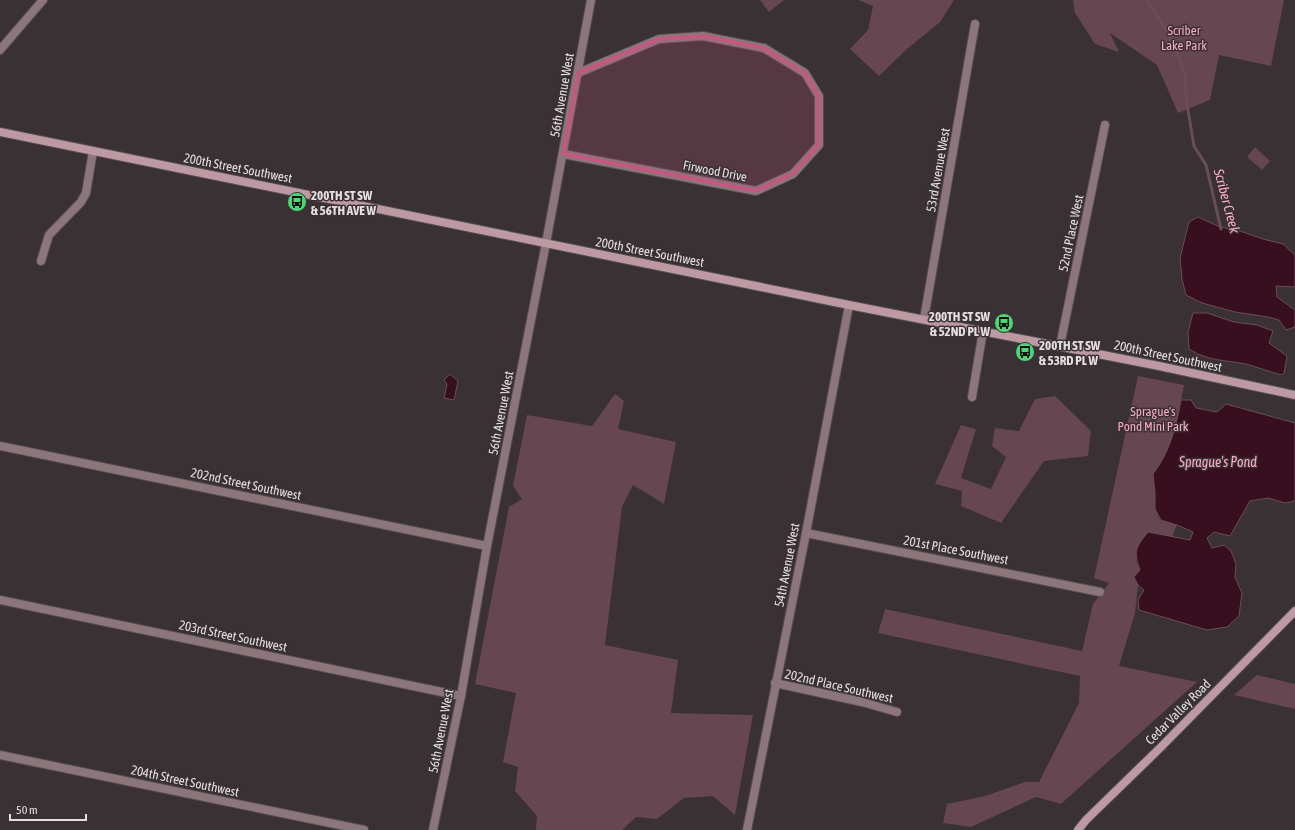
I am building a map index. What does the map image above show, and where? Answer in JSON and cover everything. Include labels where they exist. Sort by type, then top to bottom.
[{"type":"street","points":[[0,50],[43,0]]},
{"type":"street","name":"56th Avenue West","points":[[433,830],[461,696],[487,546],[563,154],[591,0]]},
{"type":"street","name":"53rd Avenue West","points":[[924,319],[975,24]]},
{"type":"street","name":"Firwood Drive","points":[[563,154],[756,191],[793,174],[819,145],[819,96],[805,73],[764,48],[703,36],[659,39],[578,73]]},
{"type":"street","name":"52nd Place West","points":[[1060,346],[1105,125]]},
{"type":"street","name":"200th Street Southwest","points":[[0,132],[1060,346],[1295,395]]},
{"type":"street","points":[[41,261],[49,235],[81,202],[86,193],[93,151]]},
{"type":"street","name":"54th Avenue West","points":[[747,830],[806,533],[849,304]]},
{"type":"street","points":[[972,397],[983,331]]},
{"type":"street","name":"202nd Street Southwest","points":[[0,446],[487,546]]},
{"type":"street","name":"201st Place Southwest","points":[[806,533],[1100,592]]},
{"type":"street","name":"203rd Street Southwest","points":[[0,600],[461,696]]},
{"type":"street","name":"Cedar Valley Road","points":[[1078,830],[1086,820],[1160,748],[1295,611]]},
{"type":"street","name":"202nd Place Southwest","points":[[776,683],[862,702],[897,712]]},
{"type":"street","name":"204th Street Southwest","points":[[0,755],[364,830]]},
{"type":"highlighted area","points":[[703,36],[764,48],[805,73],[819,96],[819,145],[793,174],[756,191],[563,154],[578,73],[659,39]]},
{"type":"green space","points":[[760,0],[784,0],[769,12]]},
{"type":"green space","points":[[858,0],[954,0],[940,22],[907,49],[879,76],[850,49],[868,30],[873,6]]},
{"type":"green space","name":"Scriber Lake Park","points":[[1073,0],[1284,0],[1271,66],[1219,55],[1210,100],[1178,113],[1157,65],[1110,33],[1119,52],[1095,44],[1075,13]]},
{"type":"green space","points":[[1255,147],[1270,161],[1262,170],[1247,157]]},
{"type":"green space","name":"Sprague's Pond Mini Park","points":[[1138,376],[1184,385],[1174,432],[1166,453],[1153,474],[1155,509],[1160,520],[1177,525],[1172,537],[1148,532],[1136,561],[1140,570],[1134,577],[1138,585],[1135,613],[1119,666],[1197,682],[1061,804],[1036,797],[971,827],[943,823],[947,804],[985,796],[1025,782],[1039,782],[1079,703],[1080,676],[878,633],[885,609],[1082,651],[1093,604],[1109,583],[1094,578]]},
{"type":"green space","points":[[615,394],[624,401],[618,429],[676,442],[664,504],[633,485],[622,507],[605,645],[678,660],[671,713],[753,715],[735,815],[713,796],[684,798],[657,819],[636,817],[622,830],[536,830],[537,816],[515,791],[518,767],[503,762],[516,693],[475,684],[509,507],[522,499],[513,486],[527,415],[592,426]]},
{"type":"green space","points":[[1055,396],[1091,431],[1088,456],[1044,461],[1001,523],[961,506],[962,491],[935,484],[961,425],[976,429],[961,478],[991,489],[1006,457],[992,446],[995,428],[1019,431],[1035,399]]},
{"type":"green space","points":[[1257,675],[1295,684],[1295,709],[1234,695]]},
{"type":"water","points":[[1198,217],[1220,227],[1240,231],[1283,244],[1295,255],[1295,287],[1276,286],[1277,297],[1295,310],[1295,327],[1286,330],[1279,320],[1235,312],[1202,303],[1186,295],[1182,279],[1180,258],[1189,222]]},
{"type":"water","points":[[1193,313],[1207,313],[1234,322],[1257,325],[1273,331],[1269,343],[1287,356],[1284,373],[1282,375],[1246,364],[1216,360],[1203,356],[1189,349],[1188,332]]},
{"type":"water","points":[[450,374],[458,381],[454,400],[444,398],[447,384],[444,380]]},
{"type":"water","name":"Sprague's Pond","points":[[1181,400],[1191,400],[1196,408],[1217,412],[1226,404],[1295,423],[1295,501],[1285,503],[1268,498],[1250,501],[1230,536],[1214,532],[1207,538],[1212,548],[1224,545],[1231,551],[1236,564],[1235,577],[1242,593],[1239,616],[1227,627],[1207,630],[1139,610],[1138,600],[1144,590],[1138,585],[1134,577],[1140,570],[1136,554],[1138,546],[1148,532],[1190,540],[1193,532],[1161,520],[1155,509],[1153,474],[1164,457],[1172,439]]},
{"type":"waterway","name":"Scriber Creek","points":[[1147,0],[1170,36],[1185,74],[1186,98],[1194,146],[1206,165],[1221,229]]},
{"type":"place","name":"200TH ST SW & 56TH AVE W","points":[[297,202]]},
{"type":"place","name":"200TH ST SW & 52ND PL W","points":[[1004,323]]},
{"type":"place","name":"200TH ST SW & 53RD PL W","points":[[1025,352]]}]
